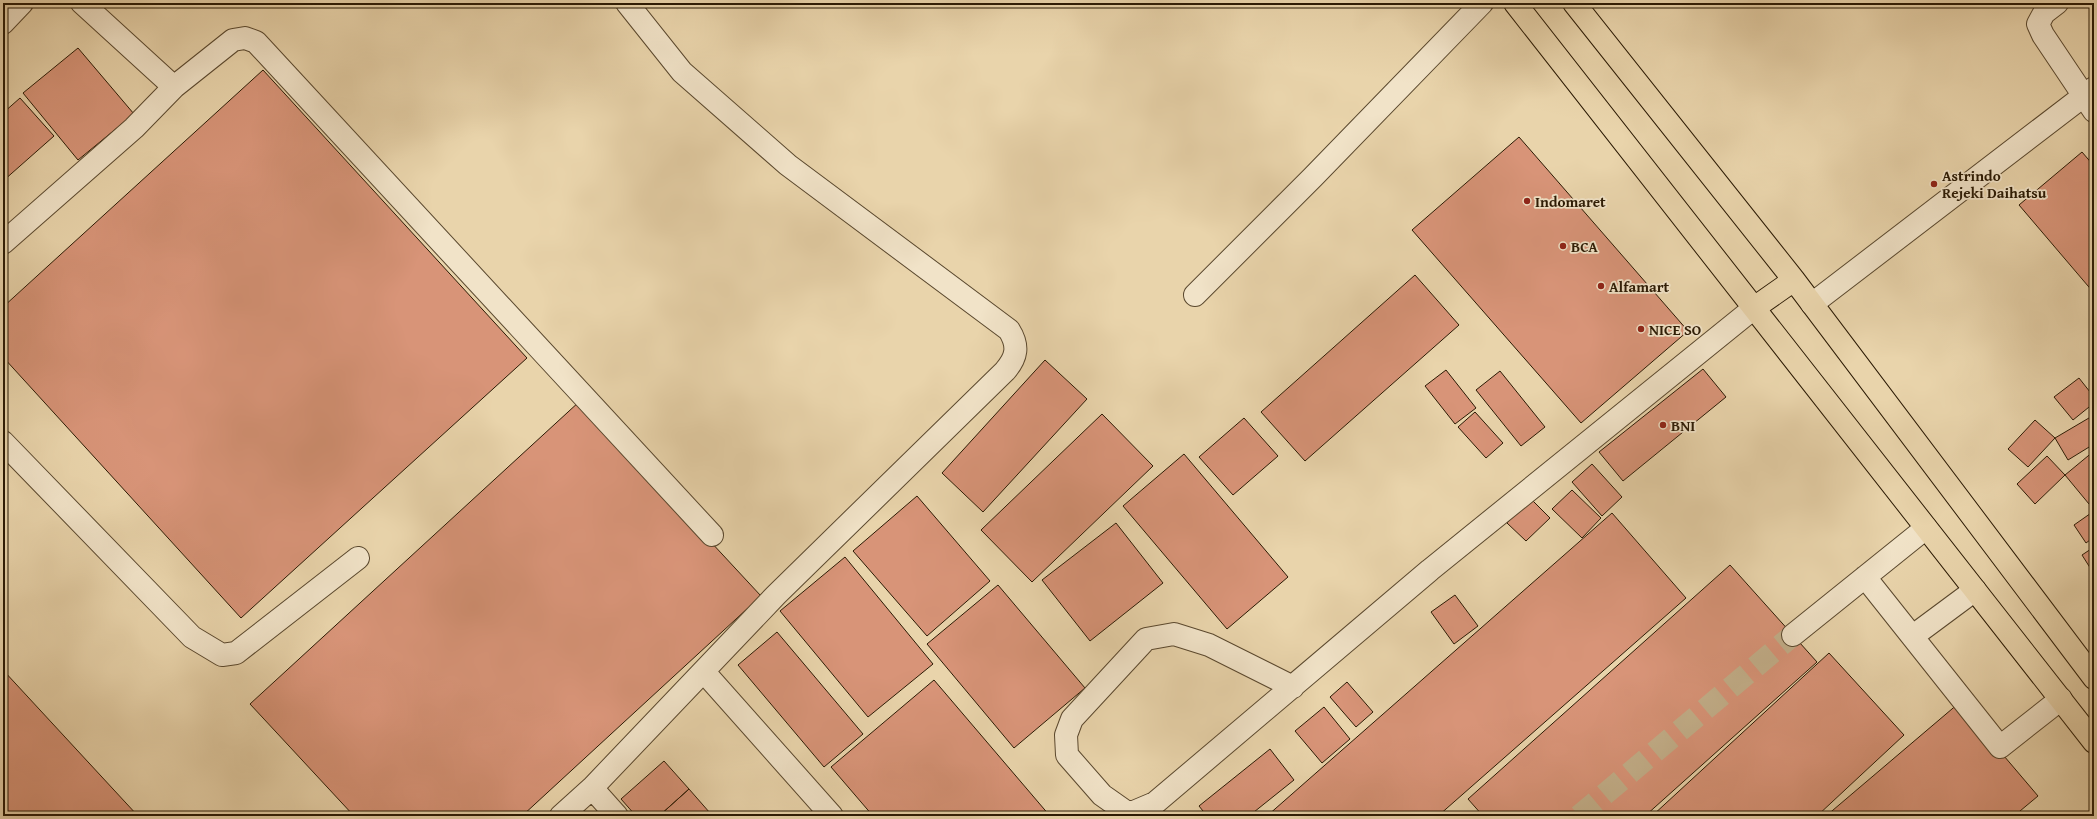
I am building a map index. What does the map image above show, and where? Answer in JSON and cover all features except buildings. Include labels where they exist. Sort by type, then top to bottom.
[{"type":"highway","points":[[1515,3],[2094,742]]},
{"type":"highway","points":[[1574,3],[1794,280],[2094,678]]},
{"type":"highway","points":[[1754,308],[1794,280]]},
{"type":"street","points":[[3,23],[22,3]]},
{"type":"street","points":[[82,3],[174,87]]},
{"type":"street","points":[[561,816],[592,788],[776,595],[1005,371],[1012,362],[1017,350],[1015,340],[1009,330],[788,165],[682,72],[627,3]]},
{"type":"street","points":[[1195,295],[1313,177],[1482,3]]},
{"type":"street","points":[[1812,304],[2090,99],[2043,35],[2038,24],[2044,13],[2056,3]]},
{"type":"street","points":[[3,243],[134,128],[174,87],[233,40],[245,38],[256,42],[712,535]]},
{"type":"street","points":[[1293,687],[1209,645],[1174,634],[1146,639],[1072,719],[1066,735],[1066,754],[1102,794],[1129,814],[1156,803],[1293,687],[1430,570],[1754,308]]},
{"type":"street","points":[[3,442],[192,637],[222,655],[236,653],[358,558]]},
{"type":"street","points":[[1793,635],[1926,528]]},
{"type":"street","points":[[1864,577],[1913,636],[2000,747],[2061,699]]},
{"type":"street","points":[[1913,636],[1976,590]]},
{"type":"street","points":[[704,672],[832,816]]},
{"type":"street","points":[[592,788],[617,816]]},
{"type":"tunnel","points":[[1579,816],[1793,635]]},
{"type":"place","name":"Astrindo Rejeki Daihatsu","points":[[1934,184]]},
{"type":"place","name":"Indomaret","points":[[1527,201]]},
{"type":"place","name":"BCA","points":[[1563,246]]},
{"type":"place","name":"Alfamart","points":[[1601,286]]},
{"type":"place","name":"NICE SO","points":[[1641,329]]},
{"type":"place","name":"BNI","points":[[1663,425]]}]
